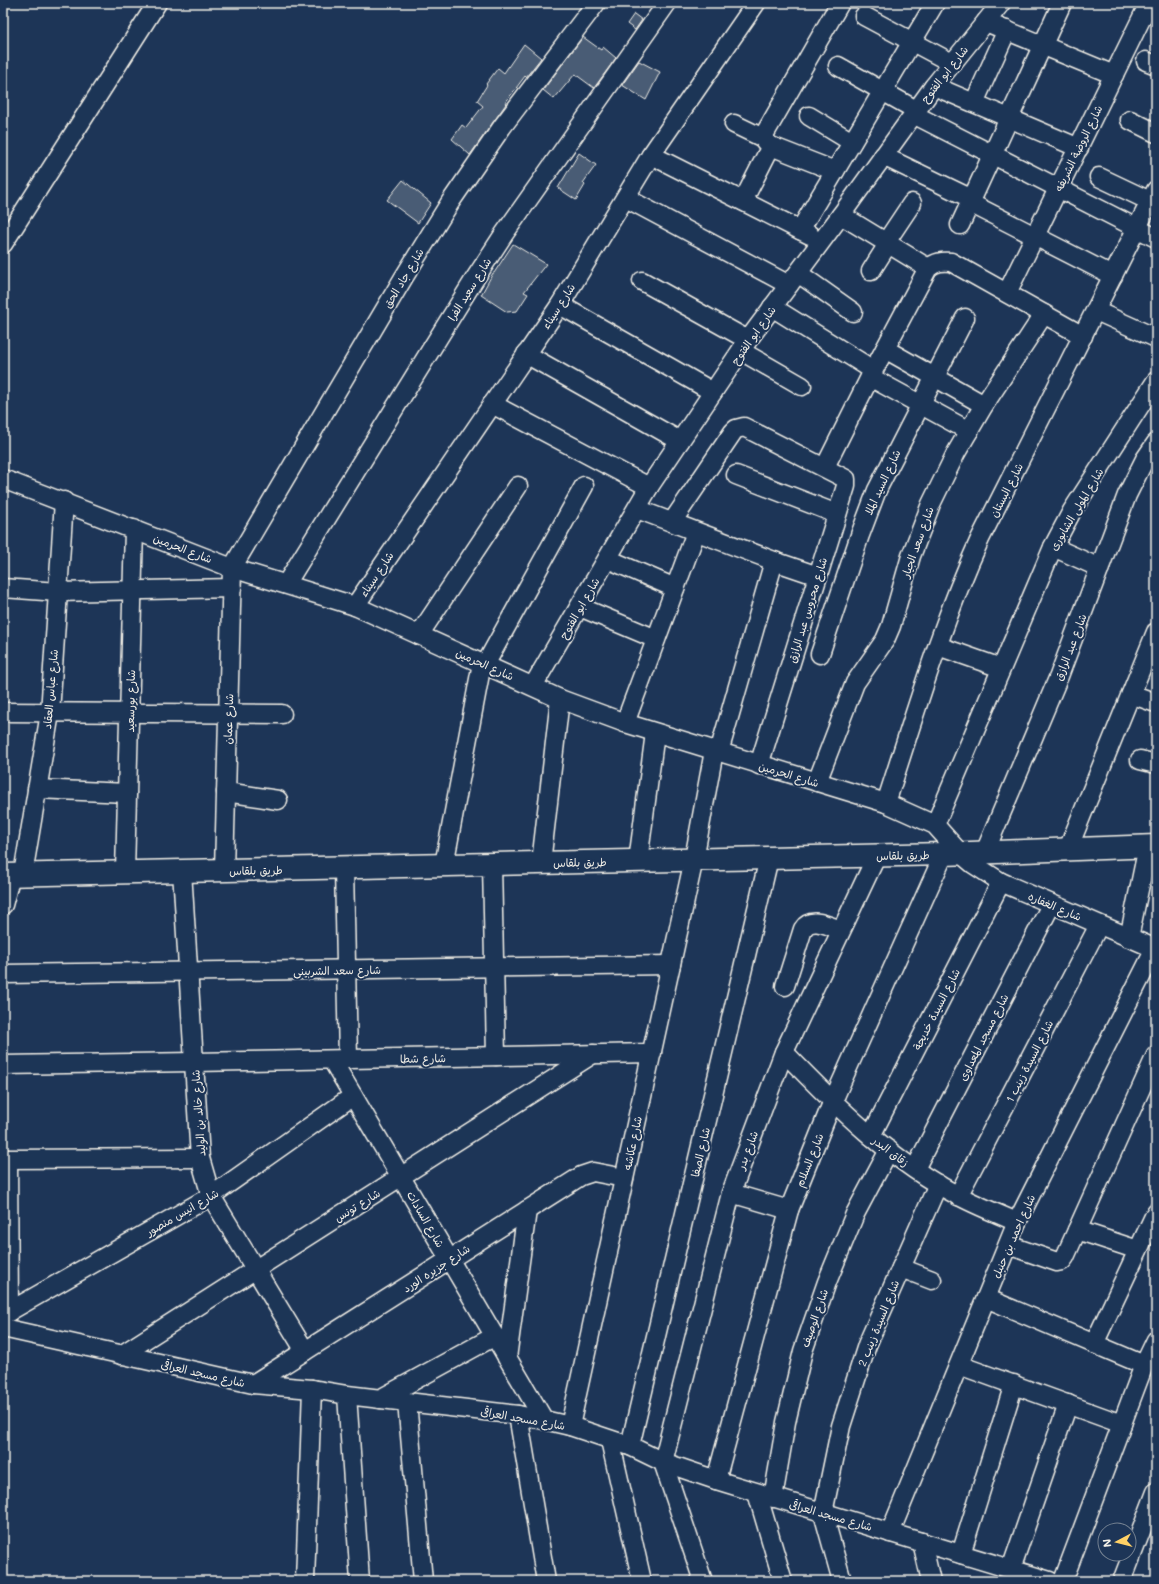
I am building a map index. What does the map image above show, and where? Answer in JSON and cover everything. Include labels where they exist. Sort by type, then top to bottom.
[{"type":"main road","name":"طريق بلقاس","points":[[12,875],[952,854],[1152,846]]},
{"type":"street","points":[[3,244],[157,3]]},
{"type":"street","name":"شارع جاد الحق","points":[[232,568],[407,270],[451,200],[502,127],[596,3]]},
{"type":"street","name":"شارع سعيد الفرا","points":[[286,584],[482,267],[667,3]]},
{"type":"street","name":"شارع سيناء","points":[[355,606],[560,305],[652,155],[756,3]]},
{"type":"street","points":[[742,201],[767,142],[764,135],[840,3]]},
{"type":"street","points":[[800,230],[935,3]]},
{"type":"street","name":"شارع ابو الفتوح","points":[[533,686],[649,487],[744,345],[822,241],[934,86],[1001,3]]},
{"type":"street","points":[[960,225],[1062,3]]},
{"type":"street","name":"شارع الروضة الشريفه","points":[[1007,293],[1150,3]]},
{"type":"street","points":[[864,16],[952,63]]},
{"type":"street","points":[[986,22],[1114,75]]},
{"type":"street","points":[[974,103],[1006,30]]},
{"type":"street","points":[[838,66],[883,91],[915,112],[1156,238]]},
{"type":"street","points":[[934,86],[1079,148]]},
{"type":"street","points":[[809,116],[852,142]]},
{"type":"street","points":[[1130,120],[1156,133]]},
{"type":"street","points":[[734,124],[767,142],[835,171]]},
{"type":"street","points":[[652,155],[822,241]]},
{"type":"street","points":[[884,156],[1113,276]]},
{"type":"street","points":[[1099,177],[1154,198]]},
{"type":"street","points":[[626,198],[793,279],[853,312]]},
{"type":"street","name":"شارع البستان","points":[[886,803],[953,602],[980,539],[1137,228],[1154,198]]},
{"type":"street","points":[[871,271],[912,204]]},
{"type":"street","points":[[841,215],[928,268]]},
{"type":"street","points":[[825,467],[871,374],[928,268],[935,263],[943,261],[951,262],[1083,336]]},
{"type":"street","points":[[642,281],[744,345],[802,386]]},
{"type":"street","points":[[560,305],[713,392]]},
{"type":"street","points":[[772,307],[871,374],[920,404],[969,431]]},
{"type":"street","points":[[1096,311],[1155,335]]},
{"type":"street","name":"شارع سعد الجيار","points":[[817,782],[854,683],[885,640],[891,626],[911,556],[931,504],[956,453],[984,405],[1044,314]]},
{"type":"street","name":"شارع السيد الملا","points":[[820,654],[868,512],[877,490],[965,318]]},
{"type":"street","points":[[885,349],[984,405]]},
{"type":"street","points":[[526,354],[680,441]]},
{"type":"street","name":"شارع المولى الشابورى","points":[[935,826],[1053,547],[1072,511],[1156,381]]},
{"type":"street","points":[[492,404],[649,487]]},
{"type":"street","name":"شارع محروس عبد الرازق","points":[[672,522],[734,432],[740,427],[744,427],[844,476],[847,482],[759,764]]},
{"type":"street","name":"شارع عبد الرازق","points":[[985,852],[1059,676],[1135,477],[1156,443]]},
{"type":"street","points":[[736,475],[837,514]]},
{"type":"street","name":"شارع الحرمين","points":[[3,479],[64,501],[232,568],[355,606],[560,699],[625,723],[886,803],[935,826],[952,854]]},
{"type":"street","points":[[419,635],[518,486]]},
{"type":"street","points":[[444,865],[484,664],[584,486]]},
{"type":"street","name":"شارع عباس العقاد","points":[[3,904],[37,789],[50,712],[64,501]]},
{"type":"street","points":[[637,509],[774,561],[818,576]]},
{"type":"street","name":"شارع بورسعيد","points":[[125,872],[134,529]]},
{"type":"street","points":[[625,723],[696,532]]},
{"type":"street","points":[[1053,547],[1100,568]]},
{"type":"street","points":[[608,559],[675,588]]},
{"type":"street","name":"شارع عكاشه","points":[[570,1426],[717,751],[774,561]]},
{"type":"street","name":"شارع عمان","points":[[224,870],[232,568]]},
{"type":"street","points":[[3,588],[58,592],[232,588]]},
{"type":"street","points":[[580,607],[656,639]]},
{"type":"street","points":[[1068,849],[1156,632]]},
{"type":"street","points":[[938,646],[1001,668]]},
{"type":"street","points":[[1131,694],[1156,703]]},
{"type":"street","points":[[541,863],[560,699]]},
{"type":"street","points":[[3,712],[282,714]]},
{"type":"street","points":[[638,861],[656,733]]},
{"type":"street","points":[[37,789],[127,793]]},
{"type":"street","points":[[226,792],[278,800]]},
{"type":"street","points":[[1130,938],[1152,846]]},
{"type":"street","name":"شارع الغفاره","points":[[952,854],[1001,882],[1051,905],[1156,949]]},
{"type":"street","name":"شارع السلام","points":[[716,1480],[789,1210],[832,1102],[952,854]]},
{"type":"street","name":"شارع بدر","points":[[663,1462],[731,1193],[784,1052],[877,855]]},
{"type":"street","name":"شارع الصفا","points":[[630,1446],[769,858]]},
{"type":"street","points":[[492,864],[496,1056]]},
{"type":"street","name":"شارع السادات","points":[[344,868],[346,970],[340,1060],[353,1096],[544,1420]]},
{"type":"street","name":"شارع خالد بن الوليد","points":[[182,871],[200,1158],[211,1196],[305,1351]]},
{"type":"street","name":"شارع السيدة خديجة","points":[[871,1136],[1001,882]]},
{"type":"street","name":"شارع مسجد المعداوى","points":[[915,1169],[1051,905]]},
{"type":"street","points":[[785,986],[806,924],[817,922],[841,930]]},
{"type":"street","name":"شارع السيدة زينب 1","points":[[958,1196],[1099,925]]},
{"type":"street","name":"شارع احمد بن حنبل","points":[[890,1533],[1017,1222],[1156,949]]},
{"type":"street","name":"شارع سعد الشربينى","points":[[3,974],[494,968],[671,964]]},
{"type":"street","name":"زقاق البدر","points":[[784,1052],[832,1102],[871,1136],[915,1169],[958,1196],[1017,1222]]},
{"type":"street","name":"شارع شطا","points":[[3,1065],[340,1060],[652,1053]]},
{"type":"street","name":"شارع تونس","points":[[121,1355],[593,1054]]},
{"type":"street","points":[[1008,1245],[1057,1262],[1062,1261],[1156,1056]]},
{"type":"street","name":"شارع انيس منصور","points":[[5,1318],[211,1196],[353,1096]]},
{"type":"street","name":"شارع الوصيف","points":[[765,1496],[786,1422],[803,1351],[830,1275],[855,1214],[889,1150]]},
{"type":"street","points":[[5,1318],[6,1159],[200,1158]]},
{"type":"street","name":"شارع جزيره الورد","points":[[253,1384],[584,1174],[592,1172],[624,1178]]},
{"type":"street","name":"شارع السيدة زينب 2","points":[[823,1513],[843,1419],[867,1345],[938,1184]]},
{"type":"street","points":[[731,1193],[789,1210]]},
{"type":"street","points":[[507,1358],[527,1210]]},
{"type":"street","points":[[1094,1344],[1156,1212]]},
{"type":"street","points":[[1077,1230],[1138,1250]]},
{"type":"street","points":[[901,1268],[932,1280]]},
{"type":"street","points":[[986,1298],[1144,1364]]},
{"type":"street","name":"شارع مسجد العراقى","points":[[5,1318],[121,1355],[253,1384],[312,1389],[347,1395],[518,1415],[570,1426],[630,1446],[663,1462],[765,1496],[961,1554],[1001,1571],[1050,1581]]},
{"type":"street","points":[[380,1399],[495,1336]]},
{"type":"street","points":[[1063,1581],[1144,1364],[1156,1340]]},
{"type":"street","points":[[959,1365],[1122,1424]]},
{"type":"street","points":[[961,1554],[1014,1384]]},
{"type":"street","points":[[305,1581],[312,1389]]},
{"type":"street","points":[[347,1395],[360,1581]]},
{"type":"street","points":[[407,1402],[423,1581]]},
{"type":"street","points":[[1001,1571],[1068,1404]]},
{"type":"street","points":[[518,1415],[546,1581]]},
{"type":"street","points":[[610,1440],[642,1581]]},
{"type":"street","points":[[663,1462],[702,1581]]},
{"type":"street","points":[[1122,1581],[1156,1492]]},
{"type":"street","points":[[765,1496],[783,1581]]},
{"type":"street","points":[[823,1513],[842,1581]]},
{"type":"street","points":[[922,1542],[931,1581]]},
{"type":"building","points":[[634,14],[642,20],[635,30],[627,24]]},
{"type":"building","points":[[583,37],[601,50],[603,47],[616,58],[594,88],[575,74],[554,99],[543,90]]},
{"type":"building","points":[[524,44],[541,58],[526,77],[525,76],[505,103],[506,104],[470,155],[452,139],[462,125],[466,128],[483,106],[477,101],[487,85],[486,84],[498,68],[504,73]]},
{"type":"building","points":[[639,61],[660,72],[646,100],[622,85]]},
{"type":"building","points":[[579,153],[596,165],[583,183],[585,185],[576,200],[558,188]]},
{"type":"building","points":[[403,180],[431,203],[418,223],[387,200]]},
{"type":"building","points":[[513,244],[546,264],[524,292],[528,294],[517,311],[507,312],[481,295],[493,273]]}]
